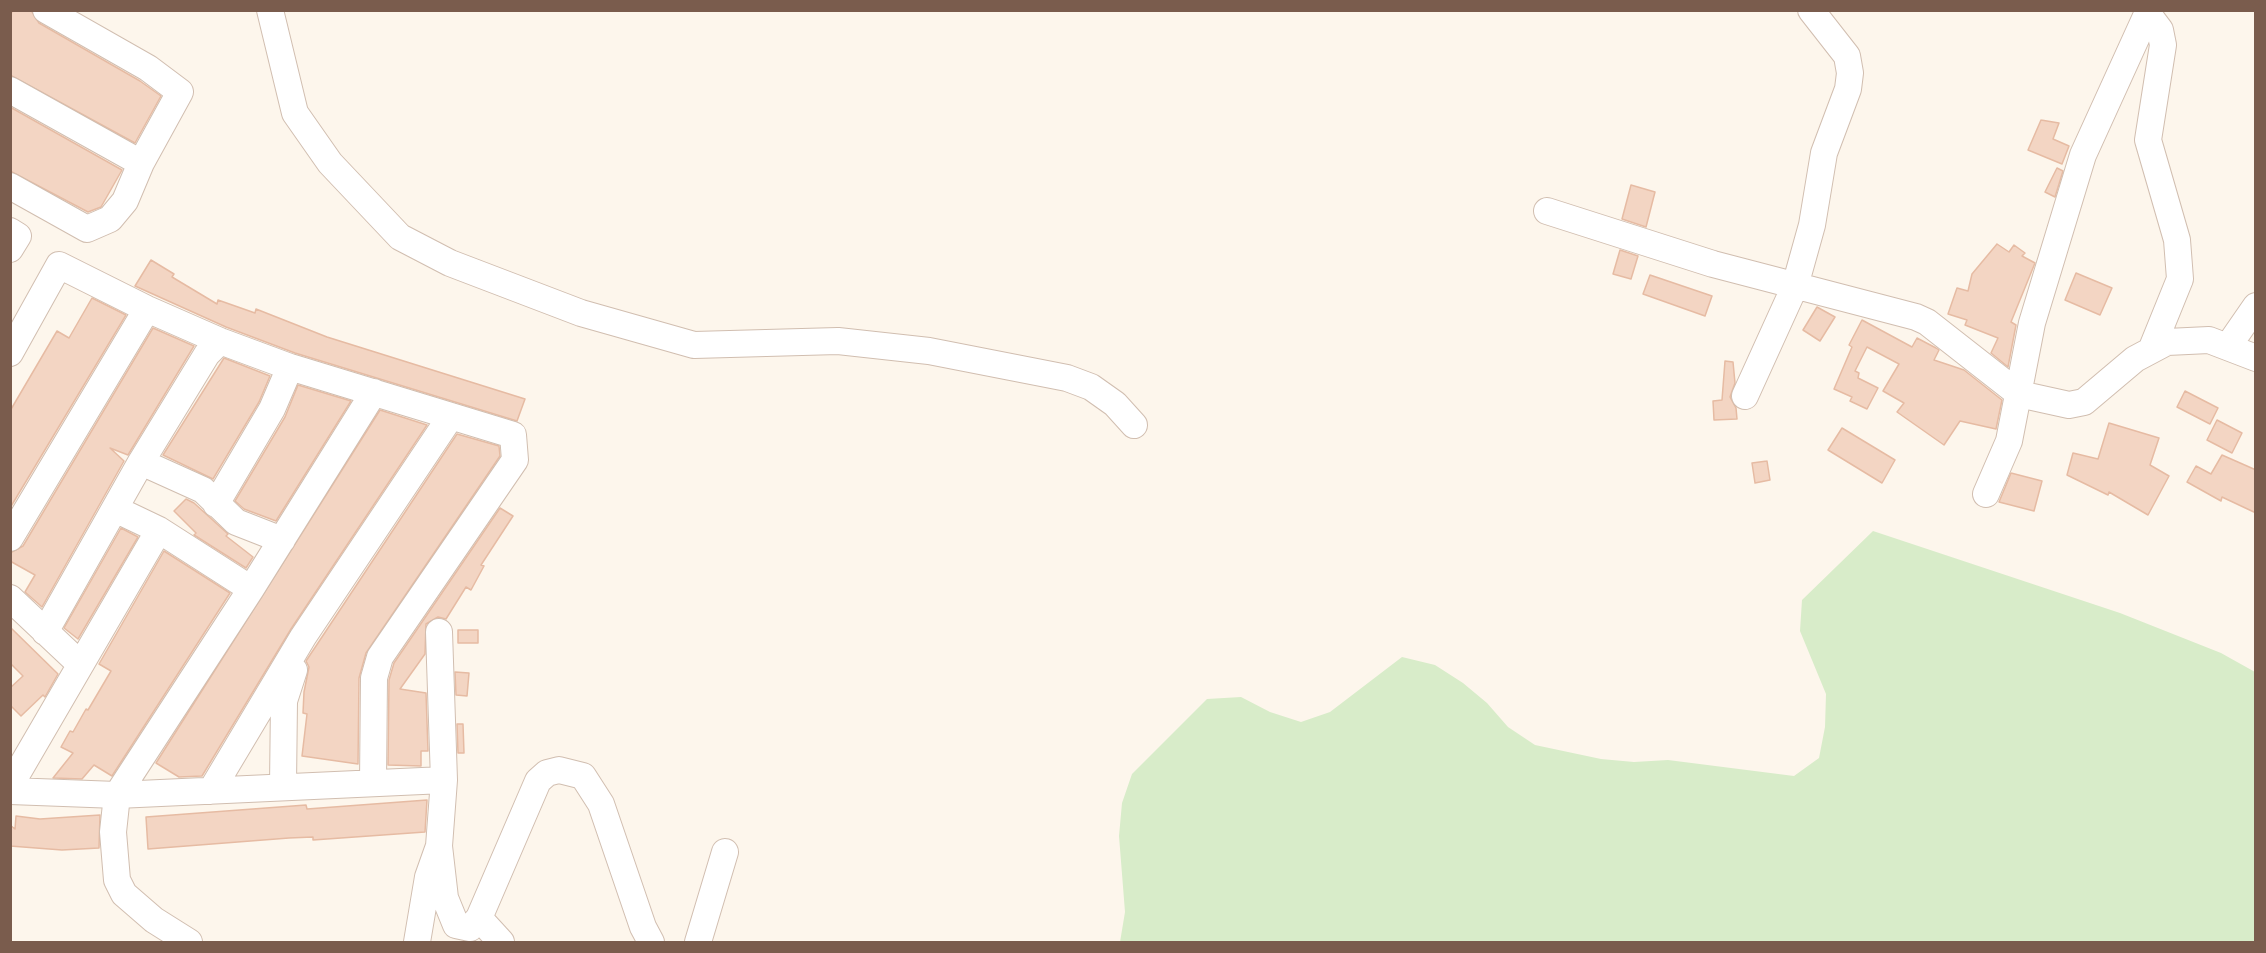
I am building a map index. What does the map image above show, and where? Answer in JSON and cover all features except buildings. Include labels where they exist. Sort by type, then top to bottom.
[{"type":"street","points":[[10,186],[87,229],[110,219],[125,201],[141,164],[180,92],[148,68],[46,10]]},
{"type":"street","points":[[270,10],[296,113],[330,163],[400,237],[450,263],[581,314],[694,345],[838,341],[929,351],[1067,378],[1091,387],[1115,404],[1134,425]]},
{"type":"street","points":[[1745,396],[1795,286],[1812,225],[1824,153],[1848,89],[1850,73],[1847,56],[1831,39],[1811,10]]},
{"type":"street","points":[[2149,12],[2160,30],[2163,45],[2148,140],[2177,240],[2180,279],[2152,348]]},
{"type":"street","points":[[1986,494],[2009,441],[2032,324],[2083,155],[2149,12]]},
{"type":"street","points":[[10,90],[141,164]]},
{"type":"street","points":[[1547,211],[1713,264],[1916,317],[1934,328],[2019,394],[2069,405],[2084,402],[2095,390],[2152,348],[2167,342],[2209,339],[2229,345],[2256,358]]},
{"type":"street","points":[[10,231],[18,236],[10,249]]},
{"type":"street","points":[[10,353],[59,265],[147,309],[220,341],[290,367],[513,435],[515,460],[380,657],[374,678],[373,782]]},
{"type":"street","points":[[2229,345],[2256,306]]},
{"type":"street","points":[[10,538],[147,309]]},
{"type":"street","points":[[45,632],[141,462],[207,354],[220,341]]},
{"type":"street","points":[[216,504],[272,409],[290,367]]},
{"type":"street","points":[[189,942],[154,920],[124,894],[117,880],[113,832],[117,795],[251,589],[374,392]]},
{"type":"street","points":[[211,791],[303,637],[451,416]]},
{"type":"street","points":[[141,462],[203,490],[236,522],[282,540]]},
{"type":"street","points":[[115,509],[159,530],[251,589]]},
{"type":"street","points":[[159,530],[10,788],[117,795],[444,780]]},
{"type":"street","points":[[10,598],[80,664]]},
{"type":"street","points":[[438,632],[444,780],[439,846],[445,898],[456,925],[470,928],[479,918],[538,781],[547,773],[560,770],[583,776],[598,797],[643,927],[651,942]]},
{"type":"street","points":[[282,786],[284,701],[303,637]]},
{"type":"street","points":[[417,942],[428,877],[439,846]]},
{"type":"street","points":[[698,942],[725,852]]},
{"type":"street","points":[[479,918],[501,942]]},
{"type":"green space","points":[[1873,531],[2120,613],[2221,653],[2255,672],[2255,942],[1120,942],[1125,912],[1119,836],[1122,803],[1132,774],[1207,699],[1241,697],[1270,712],[1301,722],[1330,712],[1402,657],[1435,665],[1463,683],[1487,703],[1508,727],[1535,745],[1601,759],[1634,762],[1668,760],[1794,776],[1819,758],[1825,727],[1826,694],[1800,631],[1802,600]]}]
